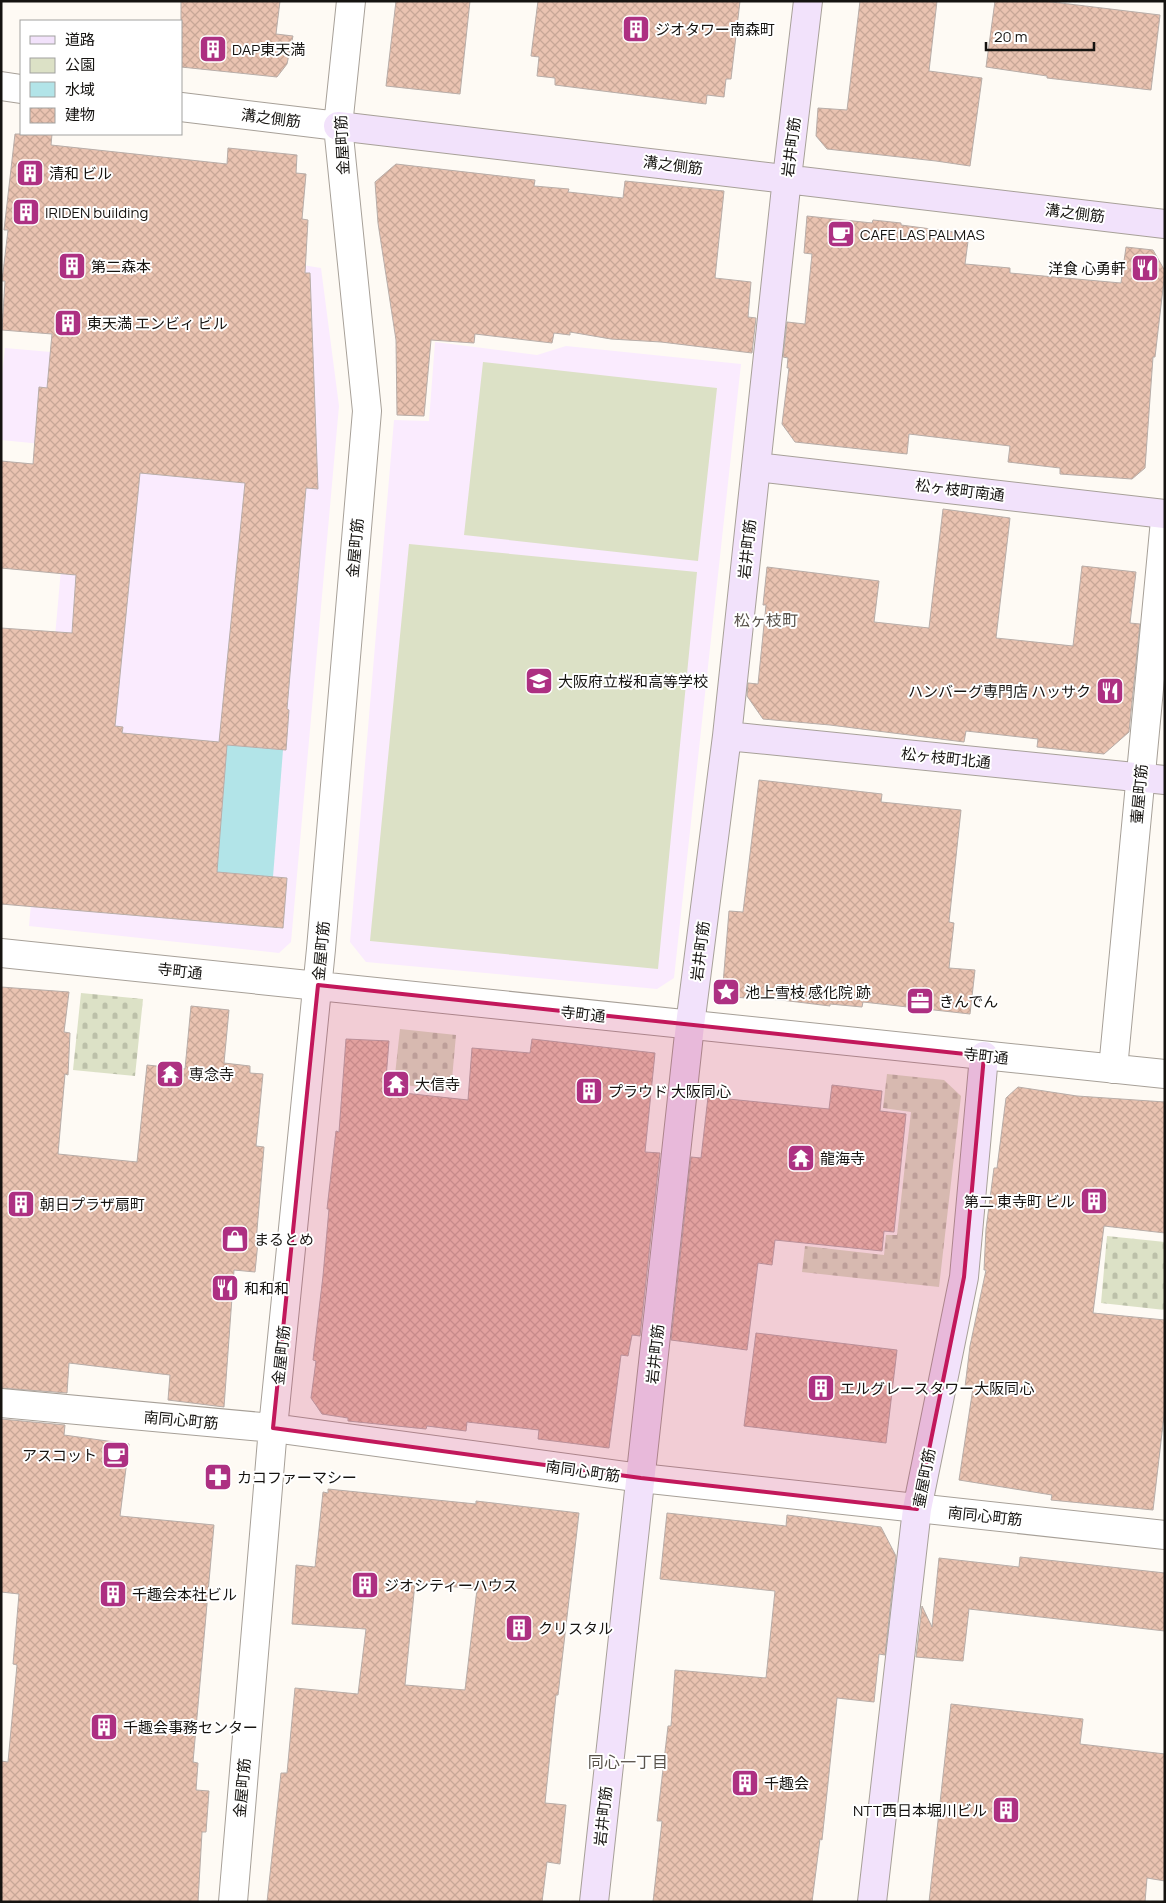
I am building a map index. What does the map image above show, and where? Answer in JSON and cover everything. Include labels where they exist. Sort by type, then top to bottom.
[{"type":"street","name":"金屋町筋","points":[[233,1902],[274,1428],[318,985],[367,411],[338,126],[351,1]]},
{"type":"street","name":"岩井町筋","points":[[594,1902],[690,1025],[727,736],[808,1]]},
{"type":"street","points":[[1,86],[20,89]]},
{"type":"street","name":"溝之側筋","points":[[182,108],[1165,224]]},
{"type":"street","name":"松ヶ枝町南通","points":[[756,467],[1165,514]]},
{"type":"street","name":"壷屋町筋","points":[[1113,1069],[1153,778],[1165,520]]},
{"type":"street","name":"松ヶ枝町北通","points":[[727,736],[1153,778]]},
{"type":"street","name":"寺町通","points":[[1,953],[1165,1074]]},
{"type":"street","name":"壷屋町筋","points":[[872,1902],[917,1509],[964,1277],[984,1056]]},
{"type":"street","name":"南同心町筋","points":[[1,1402],[274,1428],[641,1478],[1165,1535]]},
{"type":"highlighted area","points":[[318,985],[984,1056],[964,1277],[917,1509],[641,1478],[273,1428]]},
{"type":"shaded area","points":[[154,241],[321,268],[339,406],[291,942],[279,953],[29,926],[72,447],[1,440],[1,383],[5,348],[143,360]]},
{"type":"shaded area","name":"大阪府立桜和高等学校","points":[[435,342],[537,355],[566,346],[741,364],[674,978],[657,989],[366,962],[350,942],[394,420],[429,421]]},
{"type":"green space","points":[[483,362],[717,388],[698,561],[464,535]]},
{"type":"green space","points":[[409,544],[697,572],[658,969],[370,941]]},
{"type":"green space","points":[[81,993],[143,999],[135,1076],[73,1070]]},
{"type":"green space","points":[[400,1029],[456,1035],[451,1090],[394,1084]]},
{"type":"green space","points":[[887,1074],[944,1080],[961,1096],[939,1287],[802,1272],[805,1246],[884,1255],[886,1235],[897,1235],[911,1112],[883,1108]]},
{"type":"green space","points":[[1107,1236],[1165,1242],[1165,1310],[1101,1303]]},
{"type":"water","points":[[227,745],[283,750],[273,877],[217,872]]},
{"type":"building","points":[[181,1],[280,1],[276,34],[293,36],[287,64],[277,77],[182,67]]},
{"type":"building","points":[[396,1],[470,1],[460,94],[386,86]]},
{"type":"building","name":"ジオタワー南森町","points":[[538,1],[740,1],[731,79],[726,79],[724,97],[707,95],[706,104],[555,85],[555,78],[537,76],[539,57],[531,56]]},
{"type":"building","points":[[860,1],[937,1],[929,71],[982,78],[970,166],[827,149],[816,136],[818,108],[847,110]]},
{"type":"building","points":[[995,1],[1044,1],[1160,15],[1151,90],[1047,78],[1047,76],[986,67]]},
{"type":"building","points":[[15,134],[52,135],[51,145],[227,164],[228,148],[297,155],[296,173],[306,174],[302,219],[308,220],[305,273],[310,273],[318,489],[306,488],[287,709],[289,710],[286,750],[227,745],[217,872],[287,878],[283,928],[1,904],[1,628],[72,633],[76,575],[1,568],[1,461],[33,464],[39,387],[47,388],[52,334],[2,330],[5,281],[2,281],[8,230],[4,230]],"holes":[[[140,473],[245,483],[219,742],[122,733],[123,727],[115,726]]]},
{"type":"building","points":[[396,164],[535,180],[534,186],[569,189],[568,192],[623,198],[625,181],[724,191],[715,278],[751,282],[748,317],[756,318],[752,353],[661,342],[611,339],[570,332],[570,335],[554,333],[552,343],[475,334],[474,343],[431,340],[424,416],[397,415],[396,340],[378,223],[375,182]]},
{"type":"building","points":[[807,216],[872,223],[873,220],[901,223],[901,225],[969,234],[965,264],[1010,268],[1010,273],[1121,283],[1126,247],[1153,250],[1165,271],[1155,357],[1153,357],[1145,468],[1132,479],[1060,474],[1060,468],[1008,462],[1010,446],[909,434],[907,454],[795,442],[782,424],[789,368],[787,368],[788,358],[783,357],[787,322],[805,324],[812,254],[804,253]]},
{"type":"building","points":[[943,509],[1010,518],[996,638],[1073,646],[1082,566],[1136,572],[1130,623],[1140,624],[1129,732],[1104,754],[1037,747],[1038,739],[966,731],[964,742],[830,725],[763,719],[747,696],[748,683],[758,684],[766,605],[763,605],[767,567],[879,581],[874,622],[929,628]]},
{"type":"building","points":[[759,780],[882,794],[881,802],[961,810],[949,922],[954,923],[949,968],[975,970],[970,1014],[863,1002],[862,1007],[830,1004],[830,1006],[781,1000],[730,997],[723,984],[729,911],[743,912]]},
{"type":"building","points":[[1,987],[69,992],[64,1032],[70,1033],[68,1075],[65,1074],[58,1154],[137,1162],[147,1065],[185,1069],[191,1006],[229,1010],[224,1063],[250,1066],[250,1073],[263,1074],[256,1146],[264,1147],[255,1272],[234,1270],[224,1407],[168,1400],[170,1375],[69,1363],[67,1393],[1,1388]]},
{"type":"building","points":[[346,1039],[389,1041],[385,1091],[468,1100],[472,1048],[530,1053],[532,1039],[655,1053],[645,1152],[660,1153],[640,1336],[632,1335],[628,1356],[621,1355],[609,1448],[538,1439],[539,1430],[467,1422],[466,1431],[427,1426],[426,1429],[348,1421],[348,1418],[322,1414],[311,1398],[316,1361],[313,1360],[329,1209],[327,1209],[336,1131],[339,1132]]},
{"type":"building","name":"龍海寺","points":[[832,1085],[882,1091],[880,1111],[906,1114],[894,1232],[884,1231],[882,1251],[775,1240],[772,1265],[758,1263],[747,1350],[671,1340],[691,1157],[701,1158],[708,1097],[829,1109]]},
{"type":"building","points":[[1018,1087],[1077,1096],[1165,1102],[1165,1233],[1104,1226],[1093,1313],[1165,1320],[1165,1407],[1153,1510],[1051,1500],[1052,1495],[959,1480],[973,1388],[965,1387],[970,1346],[986,1270],[984,1270],[986,1229],[994,1168],[997,1168],[1006,1098]]},
{"type":"building","name":"エルグレースタワー大阪同心","points":[[756,1333],[897,1350],[886,1443],[744,1426]]},
{"type":"building","points":[[1,1419],[65,1425],[64,1435],[129,1444],[120,1516],[214,1525],[193,1762],[198,1763],[196,1790],[209,1791],[206,1832],[202,1832],[198,1902],[1,1902],[1,1761],[8,1762],[17,1665],[13,1664],[19,1594],[1,1592]]},
{"type":"building","points":[[328,1489],[476,1504],[476,1501],[579,1513],[558,1695],[556,1695],[545,1803],[566,1805],[560,1864],[547,1862],[542,1902],[267,1902],[281,1773],[287,1773],[295,1688],[358,1694],[366,1629],[292,1624],[296,1565],[315,1567],[323,1492],[328,1493]],"holes":[[[415,1583],[477,1589],[465,1690],[405,1685]]]},
{"type":"building","points":[[667,1513],[786,1526],[787,1515],[881,1527],[896,1556],[885,1655],[879,1654],[874,1702],[837,1698],[822,1840],[820,1839],[812,1902],[653,1902],[662,1821],[657,1821],[668,1726],[671,1726],[675,1670],[766,1678],[775,1591],[660,1579]]},
{"type":"building","points":[[1020,1557],[1165,1573],[1165,1631],[969,1609],[963,1661],[916,1657],[922,1606],[932,1627],[939,1558],[1019,1567]]},
{"type":"building","name":"NTT西日本堀川ビル","points":[[951,1704],[1083,1719],[1080,1744],[1165,1754],[1165,1881],[1147,1878],[1145,1902],[929,1902]]},
{"type":"place","name":"ジオタワー南森町","points":[[636,29]]},
{"type":"place","name":"DAP東天満","points":[[213,49]]},
{"type":"place","name":"清和 ビル","points":[[30,173]]},
{"type":"place","name":"IRIDEN building","points":[[26,212]]},
{"type":"place","name":"CAFE LAS PALMAS","points":[[841,234]]},
{"type":"place","name":"第二森本","points":[[72,266]]},
{"type":"place","name":"洋食 心勇軒","points":[[1145,268]]},
{"type":"place","name":"東天満 エンビィ ビル","points":[[68,323]]},
{"type":"place","name":"大阪府立桜和高等学校","points":[[539,681]]},
{"type":"place","name":"ハンバーグ専門店 ハッサク","points":[[1110,691]]},
{"type":"place","name":"池上雪枝 感化院 跡","points":[[726,992]]},
{"type":"place","name":"きんでん","points":[[920,1001]]},
{"type":"place","name":"専念寺","points":[[170,1074]]},
{"type":"place","name":"大信寺","points":[[396,1084]]},
{"type":"place","name":"プラウド 大阪同心","points":[[589,1091]]},
{"type":"place","name":"龍海寺","points":[[801,1158]]},
{"type":"place","name":"第二 東寺町 ビル","points":[[1094,1201]]},
{"type":"place","name":"朝日プラザ扇町","points":[[21,1204]]},
{"type":"place","name":"まるとめ","points":[[235,1239]]},
{"type":"place","name":"和和和","points":[[225,1288]]},
{"type":"place","name":"エルグレースタワー大阪同心","points":[[821,1388]]},
{"type":"place","name":"アスコット","points":[[116,1455]]},
{"type":"place","name":"カコファーマシー","points":[[218,1477]]},
{"type":"place","name":"ジオシティーハウス","points":[[365,1585]]},
{"type":"place","name":"千趣会本社ビル","points":[[113,1594]]},
{"type":"place","name":"クリスタル","points":[[519,1628]]},
{"type":"place","name":"千趣会事務センター","points":[[104,1727]]},
{"type":"place","name":"千趣会","points":[[745,1783]]},
{"type":"place","name":"NTT西日本堀川ビル","points":[[1006,1810]]},
{"type":"district","name":"松ヶ枝町","points":[[766,620]]},
{"type":"district","name":"同心一丁目","points":[[628,1762]]}]
